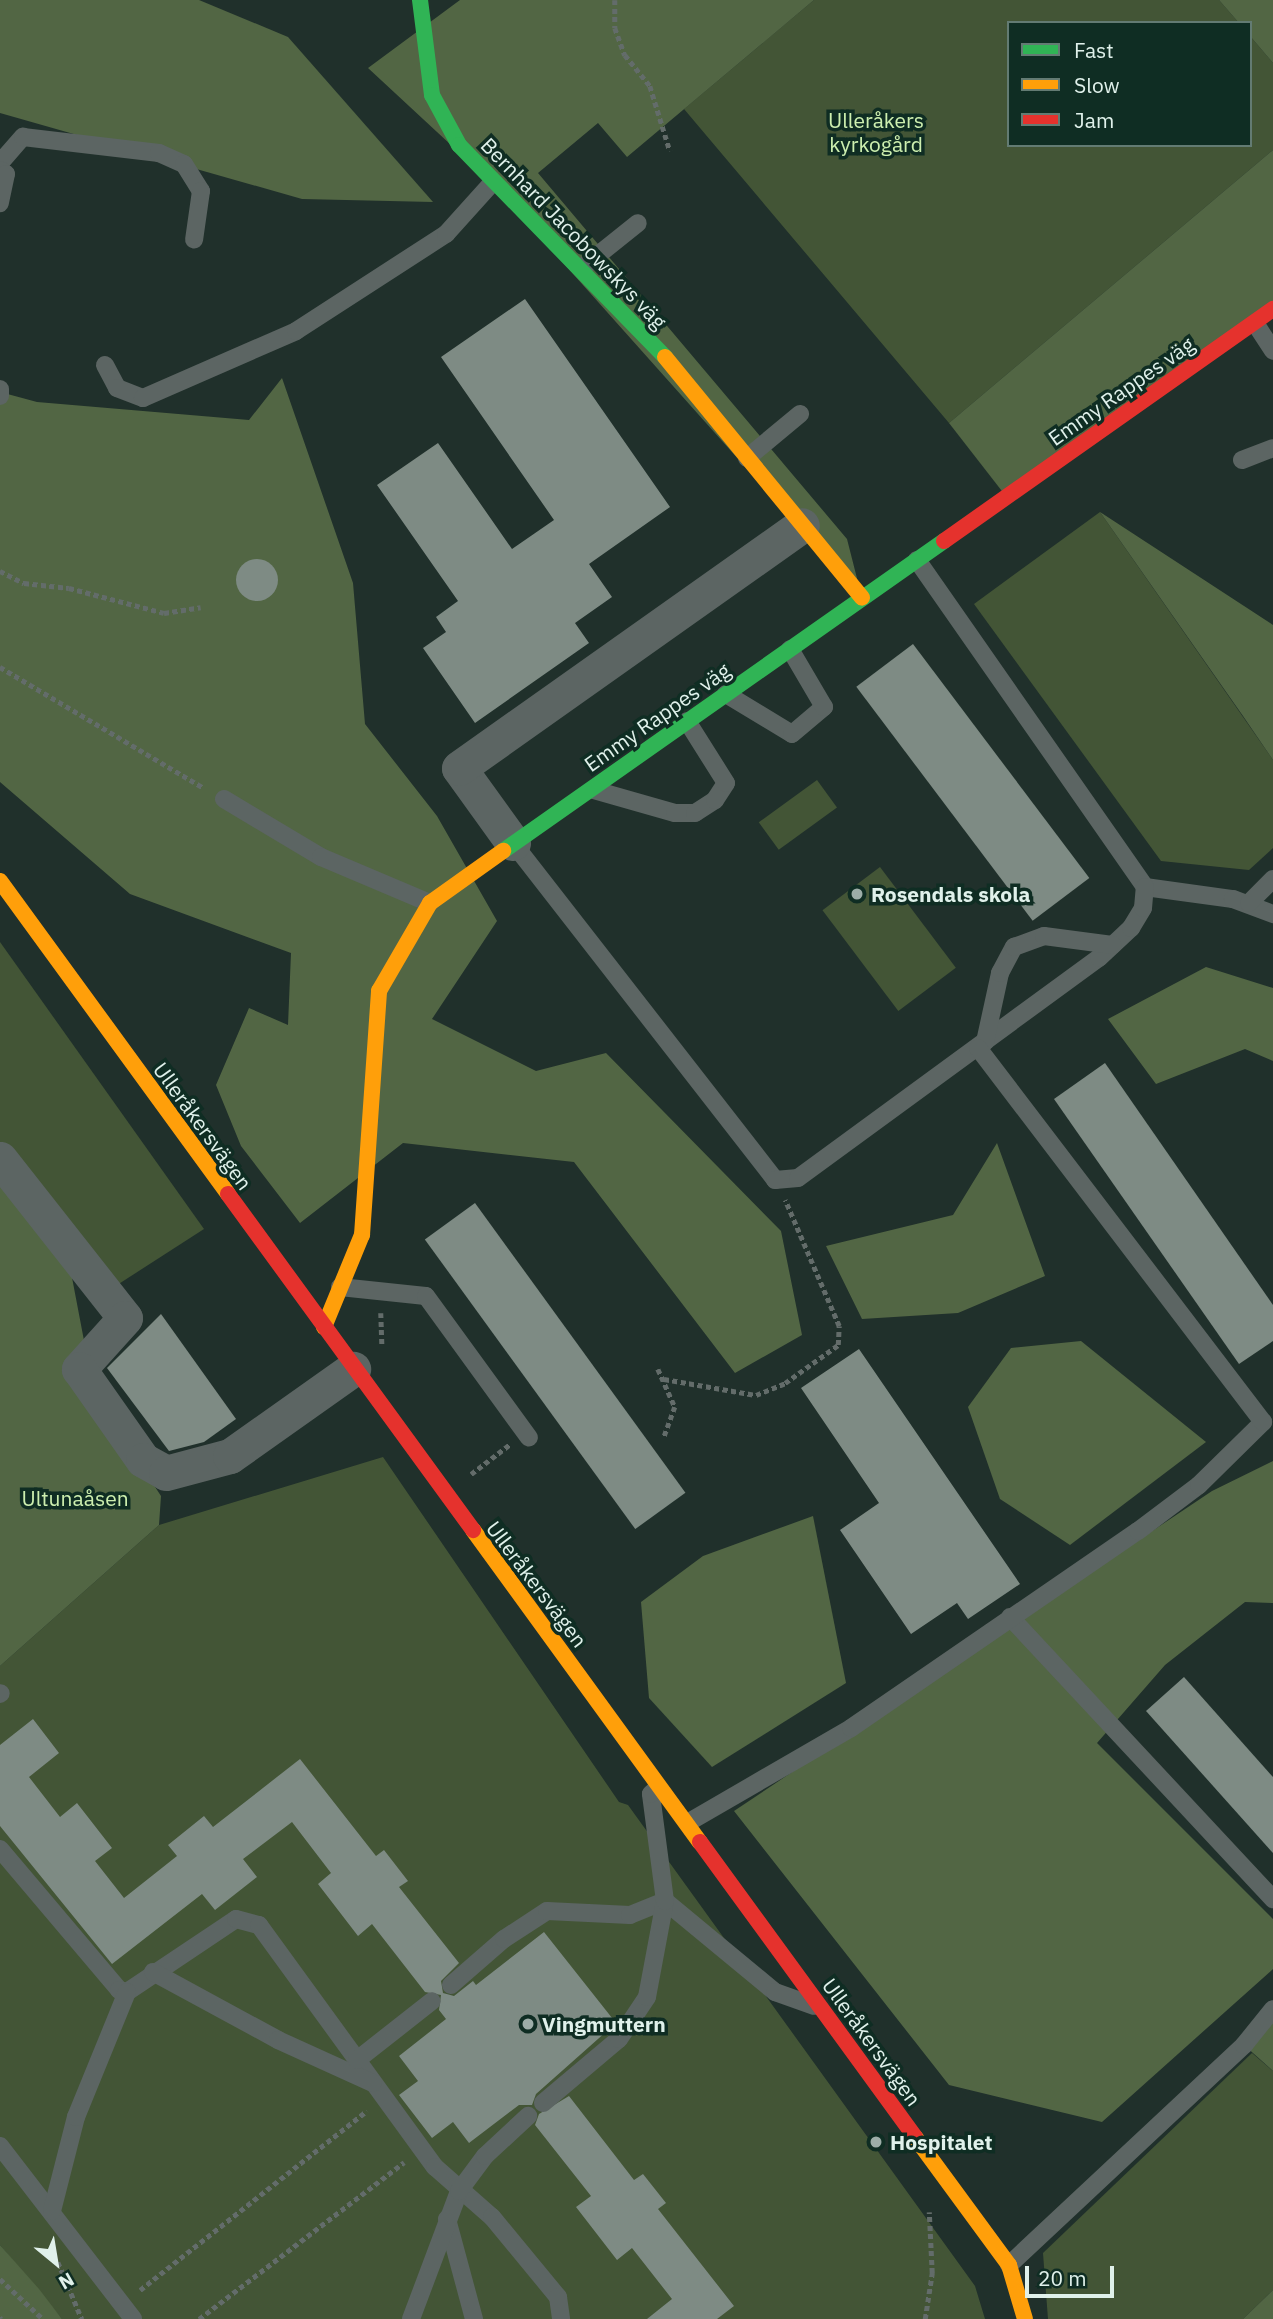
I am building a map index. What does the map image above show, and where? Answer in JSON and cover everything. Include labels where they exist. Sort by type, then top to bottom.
[{"type":"street","name":"Bernhard Jacobowskys väg","points":[[420,0],[432,95],[459,145],[492,184],[583,267],[747,458],[862,598]]},
{"type":"street","name":"Emmy Rappes väg","points":[[324,1327],[362,1235],[379,991],[430,902],[1273,309]]},
{"type":"street","points":[[513,843],[459,768],[802,525]]},
{"type":"street","name":"Ulleråkersvägen","points":[[0,881],[353,1369],[662,1784],[821,2008],[1009,2265],[1025,2319]]},
{"type":"street","points":[[0,1159],[125,1318],[79,1369],[143,1460],[166,1473],[230,1456],[353,1369]]},
{"type":"lane","points":[[0,163],[23,136],[159,153],[184,163],[201,191],[194,240]]},
{"type":"lane","points":[[0,170],[6,174],[0,203]]},
{"type":"lane","points":[[105,365],[117,388],[143,398],[296,331],[446,234],[492,184]]},
{"type":"lane","points":[[583,267],[638,223]]},
{"type":"lane","points":[[1255,323],[1273,351]]},
{"type":"lane","points":[[0,389],[0,396]]},
{"type":"lane","points":[[747,458],[800,414]]},
{"type":"lane","points":[[1242,460],[1273,448]]},
{"type":"lane","points":[[513,843],[775,1180],[798,1178],[982,1045],[1112,946],[1143,908],[1144,887],[917,560]]},
{"type":"lane","points":[[726,694],[792,734],[824,707],[790,649]]},
{"type":"lane","points":[[591,789],[675,813],[695,813],[715,800],[726,783],[687,722]]},
{"type":"lane","points":[[224,799],[321,857],[430,902]]},
{"type":"lane","points":[[1249,903],[1273,879]]},
{"type":"lane","points":[[1144,887],[1249,903],[1273,914]]},
{"type":"lane","points":[[982,1045],[1000,973],[1014,947],[1044,936],[1112,946]]},
{"type":"lane","points":[[689,1822],[851,1728],[1199,1485],[1268,1421],[982,1045]]},
{"type":"lane","points":[[340,1287],[426,1296],[527,1435]]},
{"type":"lane","points":[[1010,1617],[1273,1899]]},
{"type":"lane","points":[[544,2103],[591,2067],[635,2020],[647,1997],[665,1901],[651,1794],[662,1784]]},
{"type":"lane","points":[[0,1849],[111,1984],[127,1992]]},
{"type":"lane","points":[[450,1985],[504,1939],[547,1911],[630,1914],[665,1901]]},
{"type":"lane","points":[[665,1901],[775,1992],[821,2008]]},
{"type":"lane","points":[[52,2211],[76,2117],[127,1992],[225,1925],[248,1918],[259,1925],[421,2149],[458,2191],[492,2217],[558,2297],[561,2319]]},
{"type":"lane","points":[[153,1972],[278,2040],[378,2090]]},
{"type":"lane","points":[[357,2060],[432,2001]]},
{"type":"lane","points":[[1009,2265],[1244,2045],[1273,2009]]},
{"type":"lane","points":[[411,2319],[458,2191],[485,2155],[528,2116]]},
{"type":"lane","points":[[0,2146],[127,2312]]},
{"type":"lane","points":[[447,2219],[474,2319]]},
{"type":"path","points":[[615,0],[615,28],[625,55],[650,86],[670,151]]},
{"type":"path","points":[[0,571],[23,583],[69,587],[164,613],[201,607]]},
{"type":"path","points":[[0,667],[224,799]]},
{"type":"path","points":[[664,1379],[756,1395],[785,1383],[838,1345],[839,1326],[775,1180]]},
{"type":"path","points":[[658,1370],[675,1407],[664,1437]]},
{"type":"path","points":[[468,1476],[527,1435]]},
{"type":"path","points":[[127,2312],[378,2090]]},
{"type":"path","points":[[199,2319],[421,2149]]},
{"type":"path","points":[[925,2319],[932,2273],[929,2211],[951,2185]]},
{"type":"path","points":[[0,2279],[43,2319]]},
{"type":"green space","points":[[0,0],[199,0],[288,37],[433,202],[302,199],[0,113]]},
{"type":"green space","points":[[460,0],[814,0],[627,157],[598,123],[538,173],[847,539],[862,598],[492,183],[368,68]]},
{"type":"green space","name":"Ulleråkers kyrkogård","points":[[814,0],[1219,0],[1237,21],[1007,21],[1007,147],[1252,147],[1252,38],[1273,63],[1273,150],[949,423],[684,109]]},
{"type":"green space","points":[[1219,0],[1273,0],[1273,63],[1252,38],[1252,21],[1237,21]]},
{"type":"green space","points":[[1273,150],[1273,309],[1005,495],[949,423]]},
{"type":"green space","points":[[282,378],[353,583],[365,724],[437,816],[497,921],[432,1019],[536,1071],[606,1053],[781,1231],[802,1335],[735,1373],[574,1162],[403,1143],[300,1223],[241,1146],[216,1085],[249,1008],[288,1025],[291,953],[130,894],[0,782],[0,392],[37,402],[249,420]]},
{"type":"green space","points":[[1100,512],[1273,760],[1273,848],[1249,870],[1161,861],[974,604]]},
{"type":"green space","points":[[1100,512],[1273,625],[1273,760],[1243,716]]},
{"type":"green space","points":[[817,780],[837,808],[779,850],[759,822]]},
{"type":"green space","points":[[880,867],[956,968],[898,1011],[822,910]]},
{"type":"green space","points":[[0,942],[204,1229],[114,1287],[0,1144]]},
{"type":"green space","points":[[1206,967],[1273,988],[1273,1061],[1245,1049],[1156,1084],[1108,1019]]},
{"type":"green space","points":[[997,1143],[1045,1276],[958,1313],[862,1319],[826,1246],[953,1215]]},
{"type":"green space","name":"Ultunaåsen","points":[[0,1174],[70,1267],[94,1393],[161,1496],[159,1525],[0,1666]]},
{"type":"green space","points":[[1081,1341],[1206,1442],[1070,1545],[1000,1499],[968,1407],[1011,1348]]},
{"type":"green space","points":[[383,1457],[619,1802],[628,1805],[975,2286],[985,2319],[62,2319],[0,2245],[0,1666],[159,1525]]},
{"type":"green space","points":[[1273,1461],[1273,1603],[1245,1602],[1165,1665],[1097,1743],[1273,1919],[1273,1969],[1102,2122],[949,2085],[734,1811],[1212,1491]]},
{"type":"green space","points":[[813,1516],[846,1683],[712,1767],[649,1698],[641,1602],[703,1556]]},
{"type":"green space","points":[[1273,2009],[1273,2071],[1244,2045]]},
{"type":"green space","points":[[1252,2053],[1273,2071],[1273,2290],[1243,2319],[1048,2319],[1043,2253]]},
{"type":"green space","points":[[0,2245],[39,2289],[62,2319],[0,2319]]},
{"type":"green space","points":[[1273,2290],[1273,2319],[1243,2319]]},
{"type":"building","points":[[525,299],[670,507],[589,564],[612,597],[575,623],[589,643],[475,723],[423,648],[446,632],[436,617],[458,601],[377,485],[438,443],[512,549],[554,520],[441,357]]},
{"type":"building","points":[[257,559],[272,565],[278,580],[272,595],[257,601],[242,595],[236,580],[242,565]]},
{"type":"building","points":[[913,644],[1089,878],[1033,921],[856,687]]},
{"type":"building","points":[[1105,1063],[1273,1305],[1273,1341],[1239,1364],[1054,1099]]},
{"type":"building","points":[[475,1203],[685,1493],[635,1529],[425,1239]]},
{"type":"building","points":[[161,1314],[236,1419],[204,1442],[169,1451],[107,1368]]},
{"type":"building","points":[[859,1349],[1020,1584],[968,1619],[957,1603],[911,1634],[840,1530],[879,1503],[801,1388]]},
{"type":"building","points":[[1184,1677],[1273,1777],[1273,1853],[1146,1711]]},
{"type":"building","name":"Vingmuttern","points":[[33,1719],[59,1753],[29,1777],[60,1817],[77,1803],[112,1848],[95,1861],[124,1898],[177,1856],[168,1845],[204,1816],[213,1827],[300,1759],[376,1856],[384,1850],[408,1881],[399,1887],[459,1963],[441,1981],[443,1993],[454,1996],[473,1981],[476,1985],[544,1932],[616,2023],[536,2094],[532,2105],[519,2105],[469,2143],[453,2122],[432,2138],[399,2095],[418,2081],[399,2056],[446,2019],[439,2010],[441,1995],[425,1992],[372,1924],[358,1936],[318,1884],[331,1873],[292,1822],[243,1859],[257,1877],[215,1910],[202,1894],[112,1964],[0,1826],[0,1745]]},
{"type":"building","points":[[569,2096],[634,2180],[643,2174],[666,2203],[658,2209],[734,2306],[717,2319],[647,2319],[672,2299],[632,2248],[617,2260],[576,2207],[591,2196],[535,2125],[539,2114]]},
{"type":"traffic: fast","points":[[420,0],[432,95],[459,145],[665,357]]},
{"type":"traffic: fast","points":[[503,851],[944,541]]},
{"type":"traffic: slow","points":[[665,357],[862,598]]},
{"type":"traffic: slow","points":[[324,1327],[362,1235],[379,991],[430,903],[503,851]]},
{"type":"traffic: slow","points":[[0,881],[228,1194]]},
{"type":"traffic: slow","points":[[473,1530],[700,1842]]},
{"type":"traffic: slow","points":[[915,2137],[1009,2265],[1025,2319]]},
{"type":"traffic: jam","points":[[944,541],[1273,309]]},
{"type":"traffic: jam","points":[[228,1194],[473,1530]]},
{"type":"traffic: jam","points":[[700,1842],[915,2137]]},
{"type":"place","name":"Rosendals skola","points":[[857,894]]},
{"type":"place","name":"Vingmuttern","points":[[528,2024]]},
{"type":"place","name":"Hospitalet","points":[[876,2142]]}]
